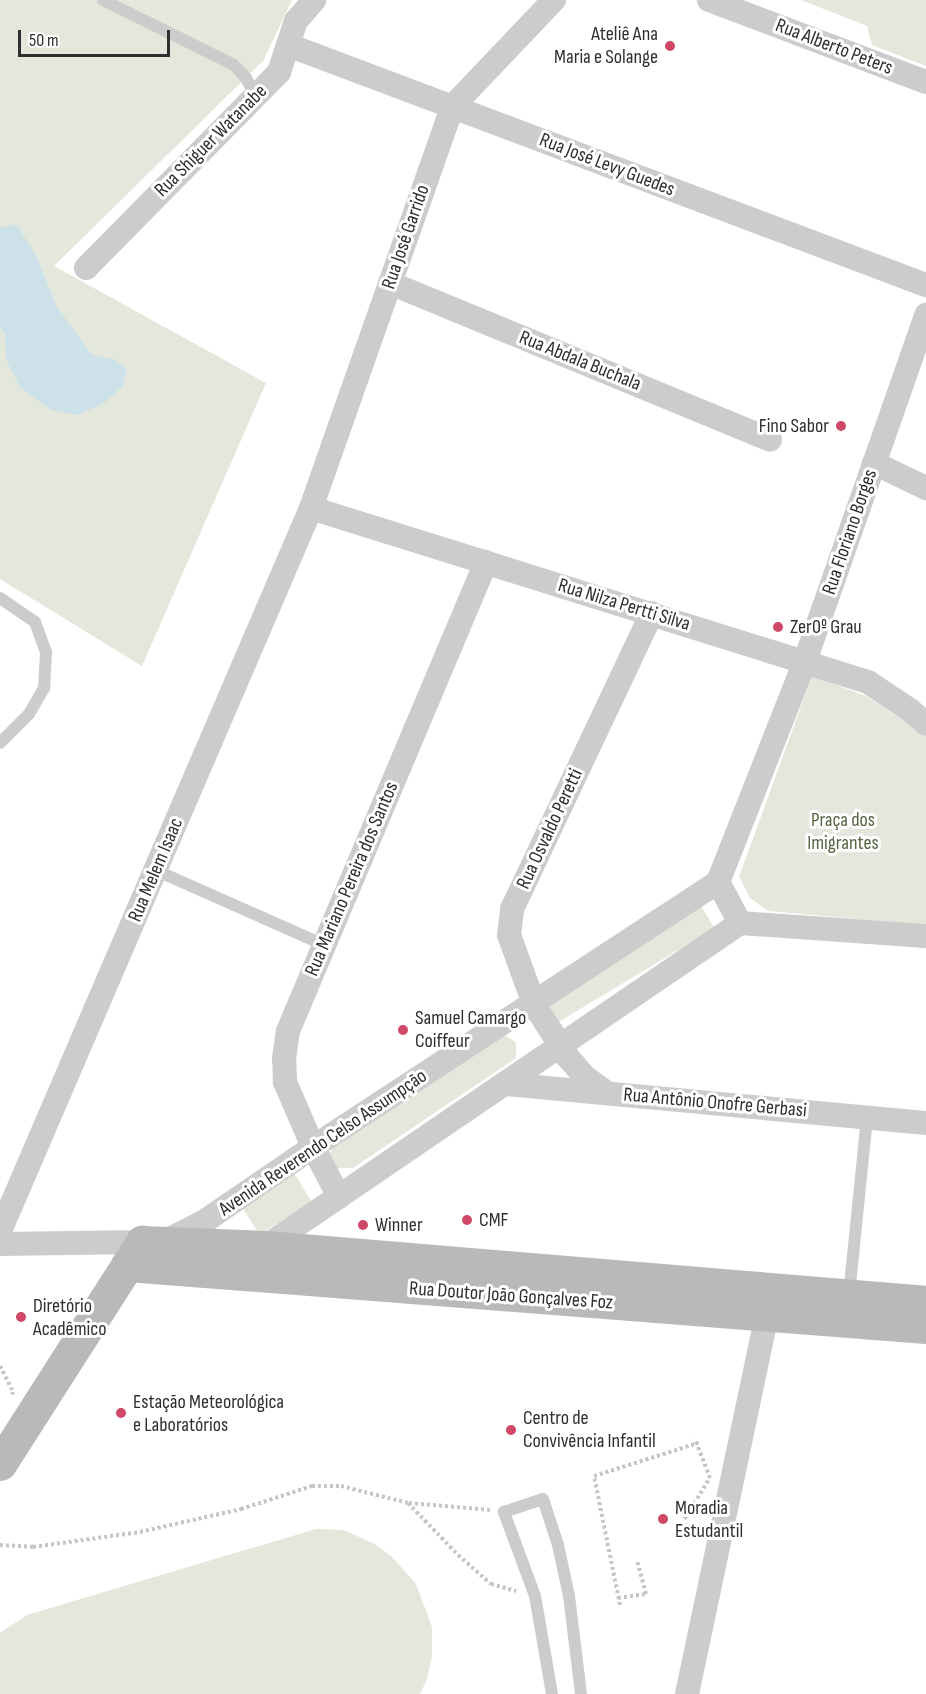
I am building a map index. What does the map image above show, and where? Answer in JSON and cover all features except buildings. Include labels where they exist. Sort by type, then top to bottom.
[{"type":"street","name":"Rua Shiguer Watanabe","points":[[86,268],[279,72],[297,21],[314,0]]},
{"type":"street","name":"Rua José Garrido","points":[[311,508],[452,107],[554,0]]},
{"type":"street","name":"Rua Alberto Peters","points":[[709,0],[926,82]]},
{"type":"street","name":"Rua José Levy Guedes","points":[[288,45],[926,285]]},
{"type":"street","name":"Rua Abdala Buchala","points":[[390,283],[770,440]]},
{"type":"street","name":"Rua Floriano Borges","points":[[718,882],[805,661],[926,315]]},
{"type":"street","points":[[874,463],[926,488]]},
{"type":"street","name":"Rua Nilza Pertti Silva","points":[[311,508],[868,682],[910,710],[926,724]]},
{"type":"street","name":"Rua Melem Isaac","points":[[0,1231],[311,508]]},
{"type":"street","name":"Rua Mariano Pereira dos Santos","points":[[339,1197],[313,1147],[285,1082],[284,1059],[288,1031],[486,562]]},
{"type":"street","name":"Rua Osvaldo Peretti","points":[[607,1093],[585,1077],[561,1046],[534,1004],[509,935],[513,909],[652,613]]},
{"type":"street","points":[[718,882],[740,922]]},
{"type":"street","name":"Avenida Reverendo Celso Assumpção","points":[[135,1248],[205,1221],[313,1147],[718,882]]},
{"type":"street","points":[[208,1272],[266,1247],[740,922],[926,936]]},
{"type":"street","name":"Rua Antônio Onofre Gerbasi","points":[[505,1084],[926,1123]]},
{"type":"street","name":"Rua Doutor João Gonçalves Foz","points":[[0,1244],[135,1248],[266,1247],[770,1302],[926,1327]]},
{"type":"street","points":[[0,1464],[135,1248]]},
{"type":"street","name":"Rua Doutor João Gonçalves Foz","points":[[135,1248],[208,1272],[770,1302],[849,1296],[926,1302]]},
{"type":"street","points":[[687,1694],[770,1302]]},
{"type":"lane","points":[[103,0],[234,65],[246,78],[255,96]]},
{"type":"lane","points":[[0,598],[34,622],[46,652],[44,688],[29,714],[0,743]]},
{"type":"lane","points":[[155,870],[324,945]]},
{"type":"lane","points":[[849,1296],[867,1117]]},
{"type":"lane","points":[[552,1694],[535,1596],[504,1512],[543,1499],[558,1545],[569,1596],[581,1694]]},
{"type":"path","points":[[0,1366],[13,1392],[8,1401]]},
{"type":"path","points":[[620,1605],[594,1476],[696,1441],[710,1478],[678,1529]]},
{"type":"path","points":[[0,1545],[33,1547],[140,1532],[241,1509],[312,1486],[341,1486],[408,1503],[504,1512]]},
{"type":"path","points":[[408,1503],[458,1555],[491,1584],[535,1596]]},
{"type":"path","points":[[618,1598],[646,1594],[637,1561]]},
{"type":"green space","points":[[0,0],[292,0],[263,61],[54,266],[266,383],[142,666],[0,579]]},
{"type":"green space","points":[[801,0],[926,0],[926,66],[872,45],[867,26]]},
{"type":"green space","name":"Praça dos Imigrantes","points":[[812,676],[866,696],[926,735],[926,925],[768,911],[750,898],[739,877]]},
{"type":"green space","points":[[701,906],[714,928],[559,1022],[546,999]]},
{"type":"green space","points":[[502,1034],[516,1042],[516,1058],[353,1168],[337,1168],[328,1158],[334,1144]]},
{"type":"green space","points":[[293,1171],[312,1203],[259,1235],[240,1203]]},
{"type":"green space","points":[[316,1529],[343,1530],[375,1544],[392,1557],[416,1584],[432,1627],[432,1657],[427,1679],[420,1694],[0,1694],[0,1633],[27,1615]]},
{"type":"shaded area","points":[[16,224],[35,253],[56,305],[91,354],[116,360],[127,371],[122,387],[104,403],[78,415],[51,410],[20,387],[6,360],[5,334],[0,327],[0,228]]},
{"type":"place","name":"Ateliê Ana Maria e Solange","points":[[670,46]]},
{"type":"place","name":"Fino Sabor","points":[[841,426]]},
{"type":"place","name":"Zer0º Grau","points":[[778,627]]},
{"type":"place","name":"Samuel Camargo Coiffeur","points":[[403,1030]]},
{"type":"place","name":"CMF","points":[[467,1220]]},
{"type":"place","name":"Winner","points":[[363,1225]]},
{"type":"place","name":"Diretório Acadêmico","points":[[21,1317]]},
{"type":"place","name":"Estação Meteorológica e Laboratórios","points":[[121,1413]]},
{"type":"place","name":"Centro de Convivência Infantil","points":[[511,1430]]},
{"type":"place","name":"Moradia Estudantil","points":[[663,1519]]}]
